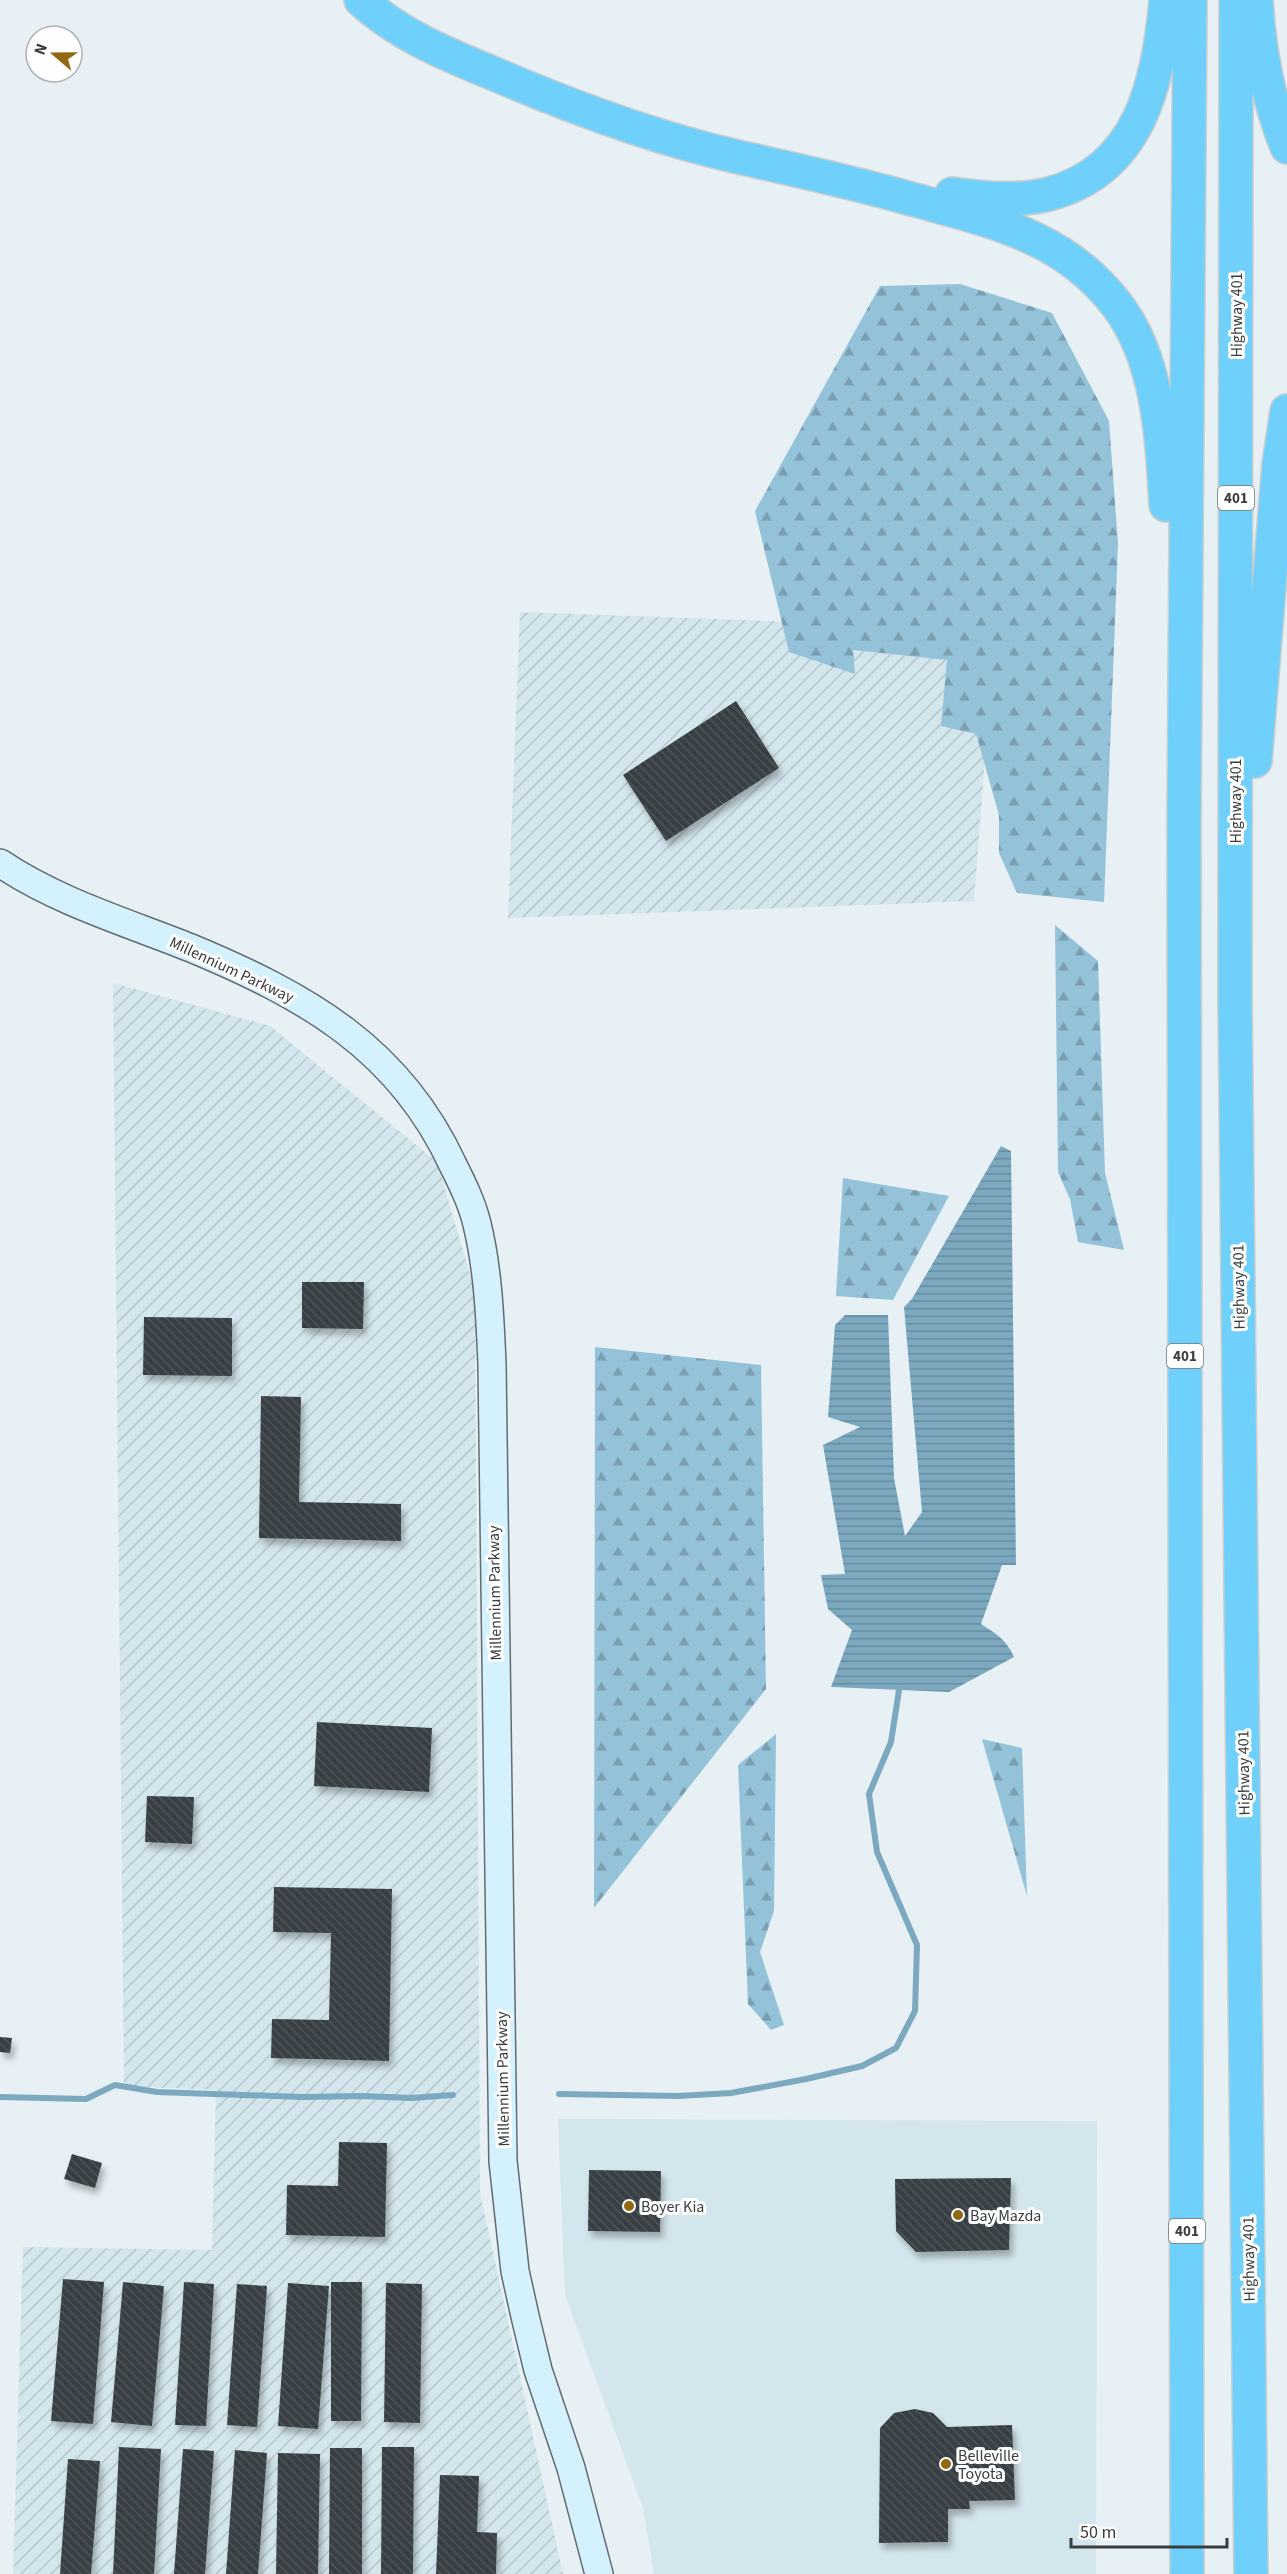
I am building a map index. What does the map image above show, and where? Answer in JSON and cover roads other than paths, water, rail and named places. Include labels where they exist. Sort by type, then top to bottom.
[{"type":"highway","points":[[361,0],[404,32],[438,50],[587,111],[696,146],[838,178],[993,221],[1041,240],[1064,253],[1093,278],[1118,306],[1130,326],[1152,386],[1160,424],[1184,824]]},
{"type":"highway","points":[[838,178],[931,192],[1006,199],[1047,194],[1082,181],[1097,171],[1127,140],[1145,108],[1162,43],[1166,0]]},
{"type":"highway","name":"401","points":[[1187,2574],[1184,824],[1190,0]]},
{"type":"highway","name":"Highway 401","points":[[1236,0],[1235,996],[1251,2574]]},
{"type":"highway","points":[[1256,0],[1258,35],[1267,84],[1287,147]]},
{"type":"highway","points":[[1235,996],[1279,464],[1287,411]]},
{"type":"street","name":"Millennium Parkway","points":[[0,863],[44,890],[190,948],[271,984],[303,1002],[368,1047],[397,1077],[430,1118],[463,1184],[477,1221],[487,1279],[491,1353],[504,2170],[515,2271],[525,2316],[538,2370],[571,2468],[599,2574]]},
{"type":"waterway","points":[[559,2094],[678,2096],[731,2093],[862,2066],[896,2048],[915,2011],[917,1945],[877,1852],[869,1794],[891,1742],[899,1690]]},
{"type":"waterway","points":[[0,2097],[86,2099],[115,2085],[157,2092],[303,2097],[411,2098],[453,2095]]},
{"type":"place","name":"Boyer Kia","points":[[629,2206]]},
{"type":"place","name":"Bay Mazda","points":[[958,2215]]},
{"type":"place","name":"Belleville Toyota","points":[[946,2464]]}]
